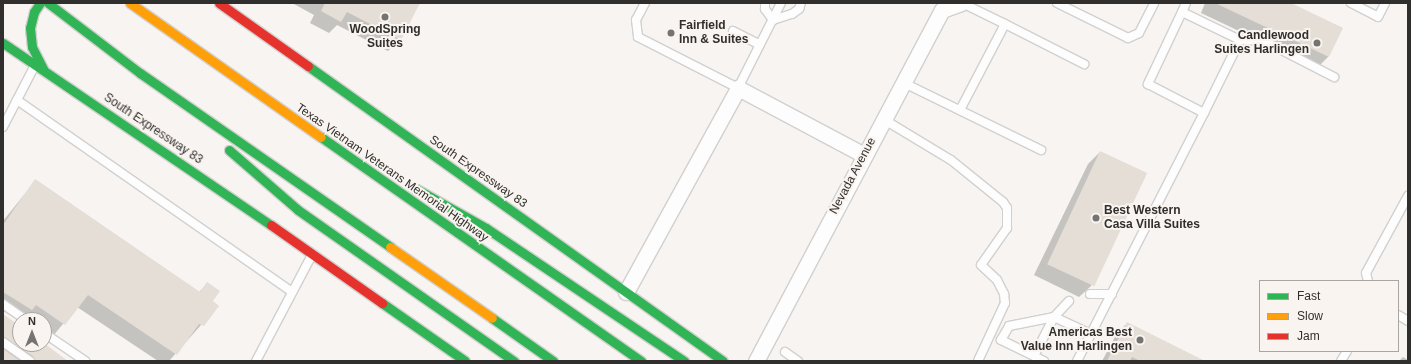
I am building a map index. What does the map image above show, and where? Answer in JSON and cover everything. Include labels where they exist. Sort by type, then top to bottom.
[{"type":"main road","points":[[39,67],[32,47],[30,28],[34,12],[40,3]]},
{"type":"main road","points":[[48,3],[69,17],[140,73],[298,210],[514,361]]},
{"type":"main road","name":"Texas Vietnam Veterans Memorial Highway","points":[[130,3],[641,361]]},
{"type":"main road","name":"South Expressway 83","points":[[219,3],[723,361]]},
{"type":"main road","name":"South Expressway 83","points":[[3,43],[164,150],[465,361]]},
{"type":"main road","points":[[140,73],[553,361]]},
{"type":"main road","points":[[305,127],[486,228],[684,361]]},
{"type":"street","name":"Nevada Avenue","points":[[756,361],[902,82],[942,10],[962,3]]},
{"type":"street","points":[[626,292],[738,88],[864,155]]},
{"type":"lane","points":[[645,3],[636,20],[638,37],[738,88],[781,3]]},
{"type":"lane","points":[[765,3],[765,9],[773,20]]},
{"type":"lane","points":[[773,20],[792,14],[799,10],[801,3]]},
{"type":"lane","points":[[962,3],[1084,64]]},
{"type":"lane","points":[[1057,3],[1128,38],[1139,33],[1154,3]]},
{"type":"lane","points":[[1186,3],[1148,84],[1204,113]]},
{"type":"lane","points":[[1351,3],[1378,17],[1385,3]]},
{"type":"lane","points":[[1182,12],[1240,40],[1264,41],[1334,77]]},
{"type":"lane","points":[[960,110],[1005,24]]},
{"type":"lane","points":[[733,31],[760,45]]},
{"type":"lane","points":[[1077,361],[1240,40]]},
{"type":"lane","points":[[3,127],[17,100],[39,67]]},
{"type":"lane","points":[[902,82],[1041,150]]},
{"type":"lane","points":[[17,100],[292,292]]},
{"type":"lane","points":[[883,119],[951,160],[1003,202],[1007,208],[1007,228],[981,265],[997,280],[1004,294],[1005,303],[978,361]]},
{"type":"lane","points":[[1368,280],[1366,273],[1408,196]]},
{"type":"lane","points":[[256,361],[312,255]]},
{"type":"lane","points":[[1090,294],[1112,294]]},
{"type":"lane","points":[[1034,356],[1054,317],[1069,301]]},
{"type":"lane","points":[[3,304],[14,312]]},
{"type":"lane","points":[[1399,316],[1408,321]]},
{"type":"lane","points":[[1044,361],[1001,340],[1009,326],[1054,317],[1091,334]]},
{"type":"lane","points":[[52,338],[85,361]]},
{"type":"lane","points":[[3,342],[30,361]]},
{"type":"lane","points":[[785,352],[798,361]]},
{"type":"lane","points":[[1341,361],[1346,352]]},
{"type":"building","name":"WoodSpring Suites","points":[[325,3],[420,3],[401,40],[347,12],[341,22],[321,11]]},
{"type":"building","name":"Candlewood Suites Harlingen","points":[[1215,3],[1291,3],[1343,28],[1329,57]]},
{"type":"building","name":"Best Western Casa Villa Suites","points":[[1100,151],[1147,173],[1094,286],[1047,264]]},
{"type":"building","points":[[35,179],[200,292],[207,282],[220,291],[213,301],[219,306],[204,326],[199,324],[177,355],[88,295],[65,325],[52,316],[52,312],[46,312],[36,305],[32,310],[3,292],[3,225]]},
{"type":"building","points":[[3,314],[12,320],[12,343],[3,337]]},
{"type":"building","name":"Americas Best Value Inn Harlingen","points":[[1127,322],[1205,361],[1140,361],[1132,357],[1130,361],[1107,361]]},
{"type":"building","points":[[3,349],[20,361],[3,361]]},
{"type":"building","points":[[52,349],[68,361],[35,361],[33,356],[27,352],[52,352]]},
{"type":"traffic: fast","points":[[40,3],[34,12],[30,28],[32,47],[43,69]]},
{"type":"traffic: fast","points":[[48,3],[140,73],[390,247]]},
{"type":"traffic: fast","points":[[3,43],[271,225]]},
{"type":"traffic: fast","points":[[308,66],[723,361]]},
{"type":"traffic: fast","points":[[321,137],[641,361]]},
{"type":"traffic: fast","points":[[229,150],[298,210],[514,361]]},
{"type":"traffic: fast","points":[[413,187],[486,228],[684,361]]},
{"type":"traffic: fast","points":[[382,303],[465,361]]},
{"type":"traffic: fast","points":[[492,318],[553,361]]},
{"type":"traffic: slow","points":[[130,3],[321,137]]},
{"type":"traffic: slow","points":[[390,247],[492,318]]},
{"type":"traffic: jam","points":[[219,3],[308,66]]},
{"type":"traffic: jam","points":[[271,225],[382,303]]},
{"type":"place","name":"WoodSpring Suites","points":[[385,17]]},
{"type":"place","name":"Fairfield Inn & Suites","points":[[671,33]]},
{"type":"place","name":"Candlewood Suites Harlingen","points":[[1317,43]]},
{"type":"place","name":"Best Western Casa Villa Suites","points":[[1096,218]]},
{"type":"place","name":"Americas Best Value Inn Harlingen","points":[[1140,340]]}]
